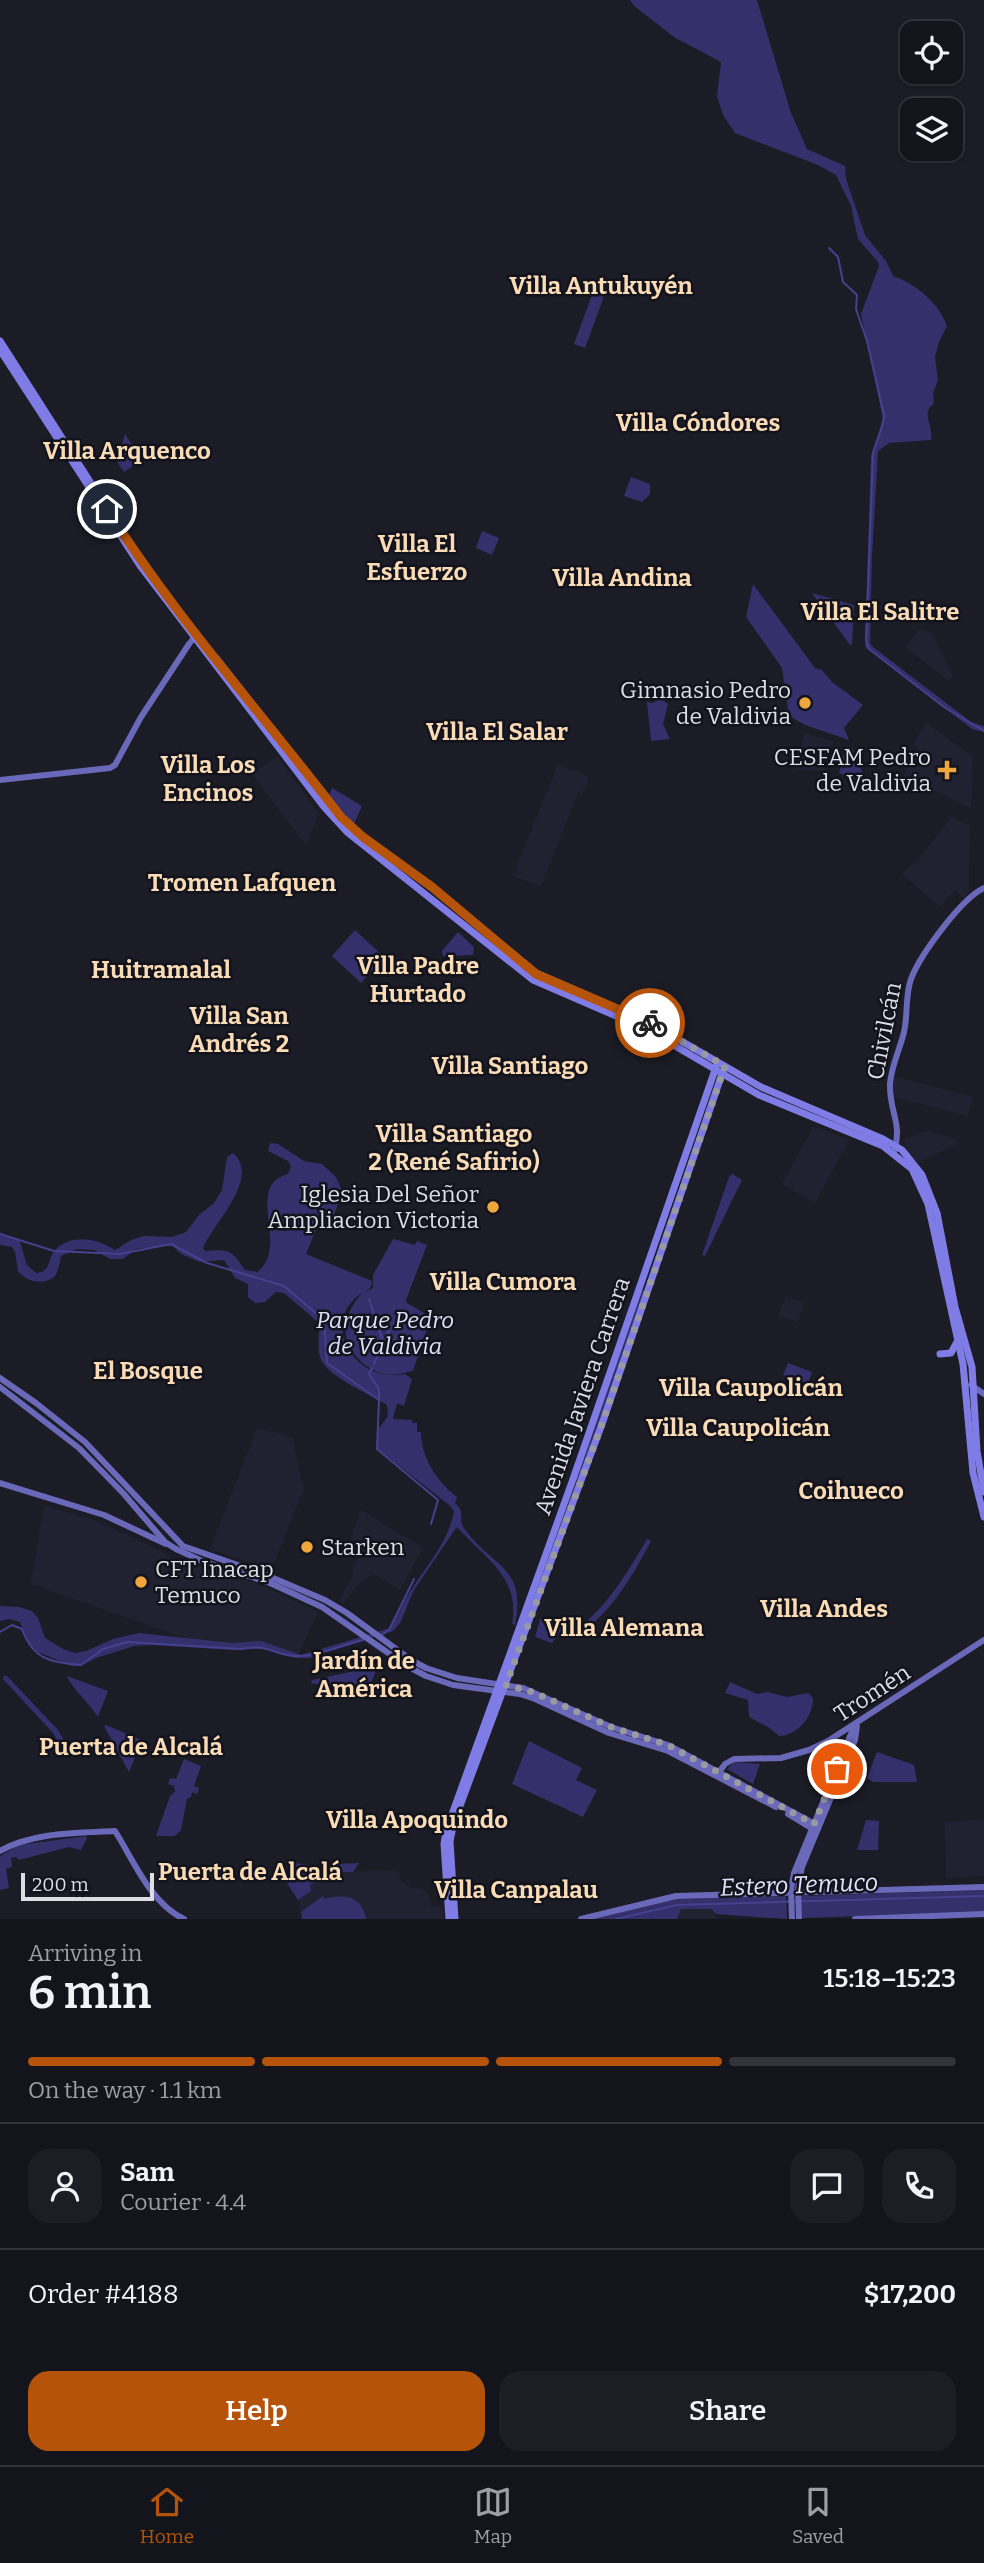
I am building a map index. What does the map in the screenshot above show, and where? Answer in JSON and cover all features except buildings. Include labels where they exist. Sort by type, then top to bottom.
[{"type":"main road","points":[[0,341],[130,544],[195,636],[341,817],[427,883],[536,974],[650,1023],[783,1106],[895,1149],[917,1168],[933,1198],[955,1307],[972,1367],[977,1451],[984,1492]]},
{"type":"main road","points":[[0,349],[118,534],[320,801],[347,832],[526,976],[544,987],[646,1029],[720,1068]]},
{"type":"main road","name":"Avenida Javiera Carrera","points":[[455,1919],[450,1838],[501,1688],[602,1424],[695,1159],[720,1068]]},
{"type":"main road","points":[[895,1149],[912,1169],[925,1195],[966,1378],[973,1473],[984,1517]]},
{"type":"main road","points":[[940,1354],[953,1351],[957,1338]]},
{"type":"main road","name":"Avenida Javiera Carrera","points":[[449,1919],[444,1836],[482,1742]]},
{"type":"street","points":[[0,780],[110,768],[115,765],[141,717],[195,636]]},
{"type":"street","name":"Chivilcán","points":[[895,1149],[898,1128],[891,1104],[890,1079],[904,1031],[911,979],[931,943],[974,894],[984,888]]},
{"type":"street","points":[[0,1378],[85,1442],[177,1543],[190,1550],[266,1575],[325,1600],[376,1633],[398,1656]]},
{"type":"street","points":[[966,1378],[984,1394]]},
{"type":"street","points":[[0,1387],[79,1448],[167,1544]]},
{"type":"street","points":[[0,1483],[104,1515],[202,1561],[258,1579],[322,1607],[374,1642],[415,1663],[443,1674],[535,1699],[625,1738],[641,1738]]},
{"type":"street","points":[[258,1579],[266,1575]]},
{"type":"street","name":"Tromén","points":[[720,1773],[729,1761],[772,1759],[800,1753],[828,1741],[984,1640]]},
{"type":"street","points":[[501,1688],[533,1692],[641,1738],[815,1828]]},
{"type":"street","points":[[792,1919],[795,1907],[794,1873],[815,1828],[856,1723]]},
{"type":"street","points":[[625,1738],[627,1735],[668,1745],[815,1828]]},
{"type":"street","points":[[0,1851],[26,1840],[115,1831],[170,1913],[184,1919]]},
{"type":"street","points":[[581,1919],[676,1896],[795,1895],[984,1887]]},
{"type":"street","points":[[795,1907],[799,1919]]},
{"type":"street","points":[[855,1919],[984,1914]]},
{"type":"shaded area","points":[[919,629],[931,632],[953,676],[949,681],[905,647]]},
{"type":"shaded area","name":"CESFAM Pedro de Valdivia","points":[[926,723],[973,757],[971,808],[903,777],[918,747],[913,745]]},
{"type":"shaded area","points":[[805,733],[833,741],[824,771],[794,769]]},
{"type":"shaded area","points":[[277,756],[319,814],[306,845],[252,774]]},
{"type":"shaded area","points":[[558,764],[589,777],[582,794],[578,793],[541,886],[513,876]]},
{"type":"shaded area","points":[[951,817],[970,825],[969,891],[964,899],[955,890],[940,907],[902,874],[923,854]]},
{"type":"shaded area","points":[[894,1076],[973,1097],[968,1116],[893,1097]]},
{"type":"shaded area","points":[[814,1126],[849,1140],[815,1203],[782,1184]]},
{"type":"shaded area","points":[[928,1131],[958,1140],[956,1145],[918,1162],[909,1154],[904,1139]]},
{"type":"shaded area","points":[[786,1296],[805,1303],[797,1322],[778,1315]]},
{"type":"shaded area","points":[[257,1428],[293,1437],[305,1487],[271,1570],[210,1549]]},
{"type":"shaded area","name":"CFT Inacap Temuco","points":[[44,1506],[95,1520],[169,1557],[246,1580],[318,1612],[298,1655],[279,1650],[188,1639],[31,1584]]},
{"type":"shaded area","points":[[361,1510],[423,1548],[400,1589],[373,1574],[359,1583],[344,1603],[339,1601],[364,1547],[351,1538]]},
{"type":"shaded area","points":[[984,1820],[984,1876],[946,1878],[945,1822]]},
{"type":"shaded area","points":[[394,1870],[399,1873],[400,1880],[412,1888],[425,1891],[431,1907],[443,1907],[444,1919],[366,1919],[364,1908],[323,1897],[301,1912],[298,1900],[311,1891],[310,1885],[325,1875],[335,1872]]},
{"type":"shaded area","points":[[681,1909],[711,1909],[718,1919],[677,1919]]},
{"type":"green space","points":[[630,0],[757,0],[791,113],[807,149],[845,166],[846,179],[865,235],[886,261],[893,276],[926,295],[947,326],[935,357],[938,380],[933,393],[934,404],[928,411],[931,440],[889,443],[878,451],[870,643],[971,722],[984,726],[984,732],[972,729],[865,647],[871,456],[883,419],[861,314],[879,266],[858,239],[851,206],[836,175],[818,165],[735,133],[723,115],[717,96],[721,62],[674,37]]},
{"type":"green space","points":[[596,284],[607,288],[585,348],[574,344]]},
{"type":"green space","points":[[125,434],[142,460],[124,472],[117,462]]},
{"type":"green space","points":[[631,477],[650,484],[650,494],[642,502],[624,496]]},
{"type":"green space","points":[[482,531],[499,538],[492,555],[476,548]]},
{"type":"green space","points":[[753,584],[815,668],[822,670],[832,682],[863,705],[844,728],[849,740],[805,725],[789,716],[782,668],[746,617]]},
{"type":"green space","points":[[812,593],[854,605],[852,644],[850,645]]},
{"type":"green space","points":[[667,684],[674,688],[665,701],[662,700],[668,704],[663,724],[670,739],[651,741],[647,702],[654,703]]},
{"type":"green space","points":[[846,746],[852,748],[866,780],[864,782],[839,773]]},
{"type":"green space","points":[[332,788],[362,806],[353,826],[329,795]]},
{"type":"green space","points":[[355,930],[384,957],[361,983],[332,956]]},
{"type":"green space","points":[[458,932],[474,947],[473,955],[443,956],[442,951]]},
{"type":"green space","name":"Parque Pedro de Valdivia","points":[[270,1143],[278,1144],[304,1161],[322,1164],[336,1177],[342,1191],[332,1222],[317,1227],[306,1254],[372,1281],[371,1287],[365,1292],[373,1288],[373,1275],[393,1239],[415,1245],[417,1241],[427,1245],[406,1300],[431,1317],[413,1371],[397,1374],[405,1374],[412,1379],[404,1406],[397,1403],[393,1419],[412,1420],[417,1423],[417,1432],[421,1432],[427,1460],[443,1484],[457,1497],[455,1503],[460,1510],[464,1528],[512,1578],[517,1605],[515,1625],[512,1624],[511,1594],[506,1582],[491,1561],[456,1528],[414,1590],[400,1623],[393,1631],[309,1658],[295,1658],[264,1648],[234,1650],[152,1645],[134,1646],[80,1666],[72,1666],[38,1652],[30,1645],[20,1622],[10,1619],[0,1621],[0,1606],[32,1611],[38,1618],[45,1638],[75,1653],[139,1633],[232,1643],[261,1641],[301,1655],[390,1628],[447,1533],[454,1511],[378,1449],[377,1431],[388,1416],[387,1405],[330,1371],[319,1353],[319,1323],[284,1293],[276,1292],[265,1302],[255,1303],[248,1297],[248,1284],[235,1278],[224,1260],[200,1262],[181,1254],[173,1246],[136,1249],[123,1259],[110,1259],[94,1250],[77,1249],[61,1256],[58,1270],[50,1280],[34,1281],[18,1271],[12,1247],[0,1245],[0,1235],[19,1239],[27,1265],[36,1273],[45,1270],[56,1249],[70,1241],[86,1239],[115,1250],[143,1236],[172,1237],[186,1232],[199,1215],[214,1203],[222,1190],[227,1157],[233,1153],[240,1163],[242,1175],[238,1188],[203,1248],[205,1251],[229,1252],[245,1270],[257,1272],[266,1261],[270,1248],[267,1204],[269,1191],[275,1181],[288,1174],[291,1166],[288,1161],[268,1151]],"holes":[[[362,1293],[350,1311],[347,1339],[356,1357],[378,1372],[357,1361],[348,1348],[343,1334],[343,1319],[349,1305]]]},
{"type":"green space","points":[[732,1174],[742,1180],[705,1256],[702,1255],[729,1177]]},
{"type":"green space","points":[[641,1290],[646,1291],[579,1482],[575,1480]]},
{"type":"green space","points":[[788,1363],[812,1372],[808,1384],[783,1375]]},
{"type":"green space","points":[[647,1539],[651,1541],[629,1580],[598,1619],[574,1634],[558,1635],[552,1643],[535,1637],[540,1619],[571,1628],[592,1616],[614,1591]]},
{"type":"green space","name":"Jardín de América","points":[[378,1666],[366,1695],[311,1683],[312,1680]]},
{"type":"green space","points":[[7,1676],[58,1730],[66,1744],[64,1746],[60,1745],[53,1733],[3,1679]]},
{"type":"green space","points":[[67,1676],[108,1691],[98,1717],[72,1685]]},
{"type":"green space","points":[[730,1682],[757,1694],[768,1692],[787,1697],[808,1693],[813,1698],[811,1712],[798,1729],[779,1736],[749,1717],[748,1700],[725,1693]]},
{"type":"green space","points":[[104,1726],[142,1740],[129,1772]]},
{"type":"green space","points":[[529,1741],[582,1768],[576,1780],[597,1790],[583,1817],[512,1784]]},
{"type":"green space","points":[[877,1752],[914,1765],[917,1782],[873,1782],[867,1778]]},
{"type":"green space","points":[[184,1759],[201,1766],[194,1786],[199,1788],[197,1794],[192,1792],[187,1799],[181,1830],[175,1836],[156,1836],[170,1796],[175,1792],[174,1786],[168,1784],[170,1778],[176,1779]]},
{"type":"green space","points":[[734,1762],[760,1764],[753,1784],[727,1769]]},
{"type":"green space","points":[[866,1820],[879,1821],[878,1850],[857,1850]]},
{"type":"green space","points":[[86,1836],[81,1850],[69,1847],[19,1860],[16,1857],[11,1858],[12,1867],[6,1869],[9,1888],[0,1890],[0,1856],[19,1845]]},
{"type":"green space","points":[[295,1863],[308,1865],[313,1869],[332,1864],[359,1863],[353,1872],[330,1874],[310,1885],[311,1891],[298,1900],[285,1880],[292,1877]]},
{"type":"green space","points":[[984,1890],[984,1912],[802,1918],[801,1896]]},
{"type":"green space","name":"Puerta de Alcalá","points":[[323,1896],[325,1899],[339,1896],[352,1898],[361,1906],[366,1919],[302,1919],[301,1912]]},
{"type":"green space","points":[[786,1896],[787,1919],[716,1914],[711,1909],[681,1909],[677,1919],[591,1919],[673,1899]]},
{"type":"waterway","points":[[829,248],[838,257],[843,282],[857,295],[856,309],[867,341],[884,415],[873,453],[866,640],[869,649],[944,707],[984,731]]},
{"type":"waterway","points":[[0,1234],[54,1251],[120,1254],[171,1244],[207,1263],[284,1286],[324,1320],[327,1363],[379,1400],[377,1449],[438,1500],[431,1524]]},
{"type":"waterway","points":[[369,1299],[383,1341]]},
{"type":"waterway","points":[[374,1364],[389,1331]]},
{"type":"waterway","points":[[372,1368],[369,1374],[379,1389],[379,1398]]},
{"type":"waterway","points":[[382,1635],[389,1630],[414,1579]]},
{"type":"waterway","points":[[0,1632],[12,1625],[22,1629],[32,1647],[44,1658],[81,1665],[103,1649],[127,1642],[258,1648],[305,1656],[363,1640]]},
{"type":"waterway","name":"Estero Temuco","points":[[616,1919],[677,1905],[984,1896]]},
{"type":"way so far","points":[[650,1023],[725,1066],[602,1424],[506,1685],[533,1692],[611,1727],[668,1745],[814,1824],[837,1769]]},
{"type":"place","name":"Gimnasio Pedro de Valdivia","points":[[805,703]]},
{"type":"place","name":"CESFAM Pedro de Valdivia","points":[[947,770]]},
{"type":"place","name":"Iglesia Del Señor Ampliacion Victoria","points":[[493,1207]]},
{"type":"place","name":"Starken","points":[[307,1547]]},
{"type":"place","name":"CFT Inacap Temuco","points":[[141,1582]]},
{"type":"district","name":"Villa Antukuyén","points":[[601,286]]},
{"type":"district","name":"Villa Cóndores","points":[[698,423]]},
{"type":"district","name":"Villa Arquenco","points":[[127,451]]},
{"type":"district","name":"Villa El Esfuerzo","points":[[417,558]]},
{"type":"district","name":"Villa Andina","points":[[622,578]]},
{"type":"district","name":"Villa El Salitre","points":[[880,612]]},
{"type":"district","name":"Villa El Salar","points":[[497,732]]},
{"type":"district","name":"Villa Los Encinos","points":[[208,779]]},
{"type":"district","name":"Tromen Lafquen","points":[[242,883]]},
{"type":"district","name":"Huitramalal","points":[[161,970]]},
{"type":"district","name":"Villa Padre Hurtado","points":[[418,980]]},
{"type":"district","name":"Villa San Andrés 2","points":[[239,1030]]},
{"type":"district","name":"Villa Santiago","points":[[510,1066]]},
{"type":"district","name":"Villa Santiago 2 (René Safirio)","points":[[454,1148]]},
{"type":"district","name":"Villa Cumora","points":[[503,1282]]},
{"type":"district","name":"El Bosque","points":[[148,1371]]},
{"type":"district","name":"Villa Caupolicán","points":[[751,1388]]},
{"type":"district","name":"Villa Caupolicán","points":[[738,1428]]},
{"type":"district","name":"Coihueco","points":[[851,1491]]},
{"type":"district","name":"Villa Andes","points":[[824,1609]]},
{"type":"district","name":"Villa Alemana","points":[[624,1628]]},
{"type":"district","name":"Jardín de América","points":[[364,1675]]},
{"type":"district","name":"Puerta de Alcalá","points":[[131,1747]]},
{"type":"district","name":"Villa Apoquindo","points":[[417,1820]]},
{"type":"district","name":"Puerta de Alcalá","points":[[250,1872]]},
{"type":"district","name":"Villa Canpalau","points":[[516,1890]]},
{"type":"route","points":[[107,509],[196,633],[351,827],[399,861],[536,974],[650,1023]]}]
